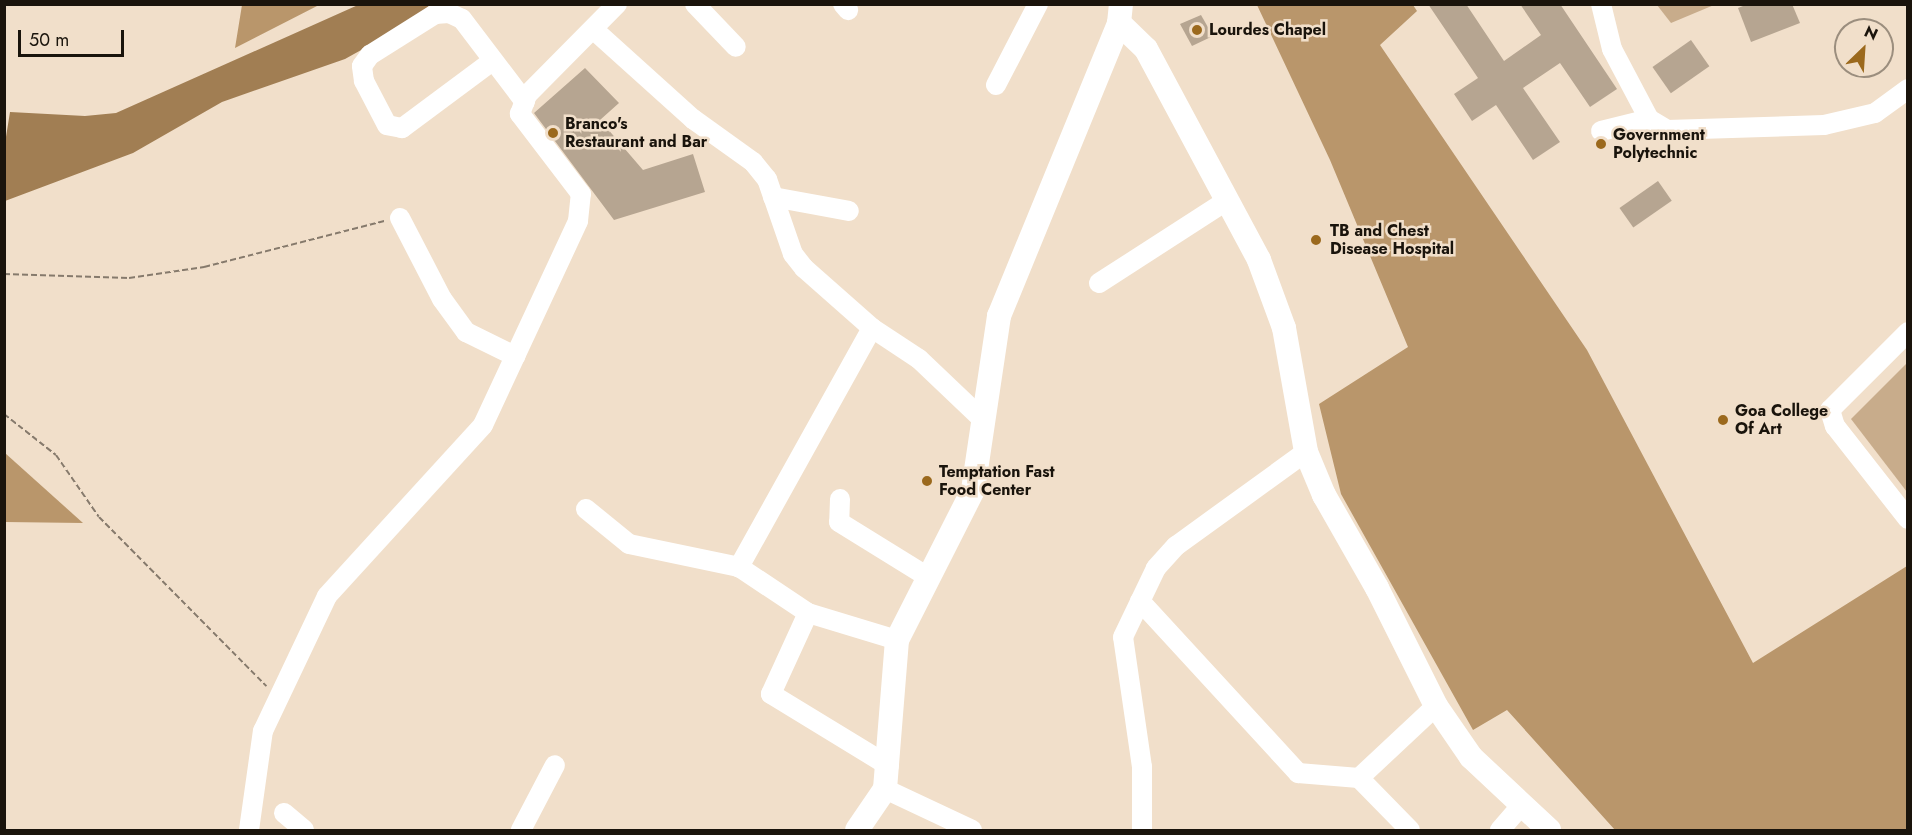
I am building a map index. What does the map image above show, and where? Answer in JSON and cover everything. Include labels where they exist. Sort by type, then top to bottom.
[{"type":"main road","points":[[1120,14],[1146,49],[1259,260],[1284,328],[1306,452],[1324,495],[1377,588],[1436,706],[1471,757],[1520,807],[1549,831]]},
{"type":"main road","points":[[857,831],[887,778],[897,640],[973,489],[999,316],[1120,14]]},
{"type":"street","points":[[249,831],[263,731],[327,596],[483,425],[578,221],[581,194],[520,114],[525,102],[617,4]]},
{"type":"street","points":[[695,4],[736,47]]},
{"type":"street","points":[[996,85],[1038,4]]},
{"type":"street","points":[[1601,4],[1612,50],[1648,119],[1668,130],[1824,125],[1875,113],[1908,89]]},
{"type":"street","points":[[491,62],[402,128],[387,125],[364,81],[362,66],[370,55],[435,14],[449,13],[462,19],[491,62],[525,102]]},
{"type":"street","points":[[593,29],[693,120],[753,162],[767,180],[793,254],[820,284],[872,328],[919,359],[984,421]]},
{"type":"street","points":[[1601,131],[1648,119]]},
{"type":"street","points":[[773,198],[849,211]]},
{"type":"street","points":[[1099,283],[1226,201]]},
{"type":"street","points":[[400,218],[442,299],[466,332],[515,356]]},
{"type":"street","points":[[739,567],[872,328]]},
{"type":"street","points":[[1908,332],[1830,410],[1835,426],[1908,519]]},
{"type":"street","points":[[1142,831],[1142,767],[1123,637],[1156,568],[1176,546],[1306,452]]},
{"type":"street","points":[[840,499],[839,522],[928,577]]},
{"type":"street","points":[[586,509],[629,544],[739,567],[808,613],[897,640]]},
{"type":"street","points":[[1140,601],[1298,773],[1359,778],[1410,831]]},
{"type":"street","points":[[808,613],[771,694],[887,778],[972,831]]},
{"type":"street","points":[[1359,778],[1436,706]]},
{"type":"street","points":[[521,831],[555,765]]},
{"type":"street","points":[[1500,831],[1520,807]]},
{"type":"street","points":[[284,813],[304,831]]},
{"type":"path","points":[[4,274],[129,278],[204,267],[400,218]]},
{"type":"path","points":[[4,414],[56,455],[99,516],[278,698]]},
{"type":"shaded area","points":[[242,4],[319,5],[235,48]]},
{"type":"shaded area","points":[[358,5],[442,5],[345,59],[222,102],[133,153],[5,201],[5,143],[10,112],[85,116],[116,113]]},
{"type":"shaded area","points":[[1257,5],[1413,5],[1417,11],[1380,45],[1587,350],[1753,663],[1907,566],[1907,830],[1615,830],[1507,710],[1473,730],[1341,494],[1319,404],[1408,347],[1330,160]]},
{"type":"shaded area","points":[[1657,5],[1714,5],[1671,23]]},
{"type":"shaded area","points":[[1907,363],[1907,492],[1851,419]]},
{"type":"shaded area","points":[[5,453],[83,523],[5,522]]},
{"type":"building","points":[[1428,4],[1466,4],[1504,61],[1541,35],[1520,4],[1560,4],[1617,89],[1590,107],[1560,63],[1523,88],[1560,142],[1533,160],[1496,105],[1472,121],[1454,94],[1478,78]]},
{"type":"building","points":[[1748,4],[1792,4],[1800,23],[1751,42],[1738,8]]},
{"type":"building","name":"Lourdes Chapel","points":[[1201,15],[1213,36],[1192,46],[1180,24]]},
{"type":"building","points":[[1691,40],[1709,66],[1671,93],[1652,67]]},
{"type":"building","points":[[585,68],[619,103],[600,120],[643,170],[693,154],[705,192],[614,220],[534,113]]},
{"type":"building","points":[[1658,181],[1672,201],[1633,228],[1619,208]]},
{"type":"place","name":"Lourdes Chapel","points":[[1197,30]]},
{"type":"place","name":"Branco's Restaurant and Bar","points":[[553,133]]},
{"type":"place","name":"Government Polytechnic","points":[[1601,144]]},
{"type":"place","name":"TB and Chest Disease Hospital","points":[[1316,240]]},
{"type":"place","name":"Goa College Of Art","points":[[1723,420]]},
{"type":"place","name":"Temptation Fast Food Center","points":[[927,481]]}]
